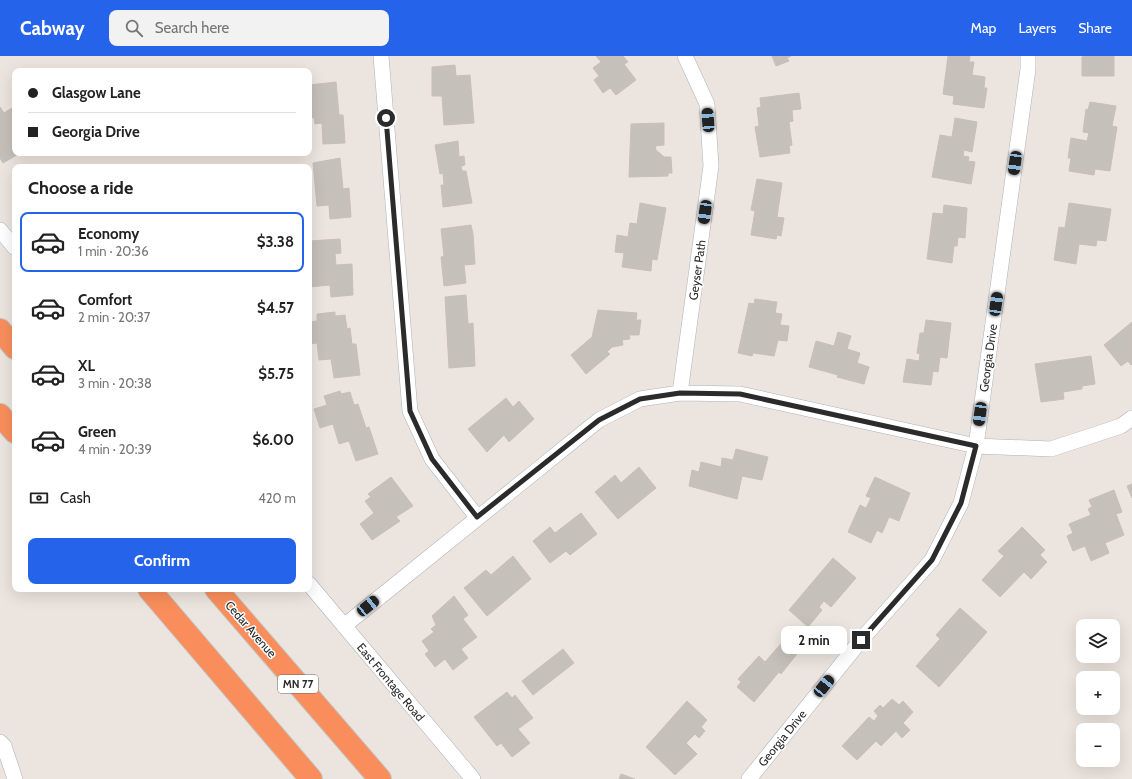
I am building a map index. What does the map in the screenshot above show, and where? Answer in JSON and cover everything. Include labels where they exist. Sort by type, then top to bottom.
[{"type":"highway","points":[[0,330],[12,344]]},
{"type":"highway","points":[[0,415],[12,429]]},
{"type":"highway","points":[[152,592],[311,779]]},
{"type":"highway","name":"Cedar Avenue","points":[[219,592],[380,779]]},
{"type":"street","points":[[381,56],[410,411],[432,459],[477,517]]},
{"type":"street","name":"Geyser Path","points":[[680,393],[711,166],[706,104],[685,56]]},
{"type":"street","name":"Georgia Drive","points":[[749,779],[861,640],[932,560],[961,503],[976,446],[1028,69],[1028,56]]},
{"type":"street","points":[[0,230],[12,244]]},
{"type":"street","points":[[344,626],[477,517],[599,420],[640,399],[680,393],[740,394],[976,446],[1051,449],[1122,426],[1132,418]]},
{"type":"street","name":"East Frontage Road","points":[[312,588],[473,779]]},
{"type":"street","points":[[0,742],[4,746],[14,779]]},
{"type":"building","points":[[596,56],[623,56],[628,62],[624,64],[636,80],[616,95],[610,88],[603,93],[594,80],[599,76],[593,68],[601,62]]},
{"type":"building","points":[[772,56],[791,56],[787,58],[789,61],[776,66]]},
{"type":"building","points":[[948,56],[970,56],[969,62],[974,62],[972,75],[985,77],[984,88],[987,88],[984,108],[953,104],[954,96],[943,94]]},
{"type":"building","points":[[1114,56],[1114,76],[1082,76],[1082,57]]},
{"type":"building","points":[[455,65],[456,76],[470,75],[474,123],[444,125],[442,96],[432,96],[432,67]]},
{"type":"building","points":[[336,82],[339,115],[343,115],[345,143],[323,144],[322,123],[315,124],[314,117],[312,118],[312,85]]},
{"type":"building","points":[[799,93],[801,109],[792,110],[793,121],[789,122],[792,145],[789,146],[790,153],[760,157],[755,127],[759,126],[757,108],[761,107],[760,98]]},
{"type":"building","points":[[1090,102],[1116,106],[1112,126],[1117,127],[1110,171],[1095,169],[1094,175],[1069,171],[1071,158],[1068,158],[1071,138],[1087,141],[1089,133],[1083,132],[1086,109],[1088,110]]},
{"type":"building","points":[[0,107],[4,113],[12,108],[12,156],[15,156],[3,163],[0,158]]},
{"type":"building","points":[[955,118],[977,122],[972,152],[964,150],[963,156],[969,157],[968,161],[975,162],[971,184],[932,177],[940,135],[952,137]]},
{"type":"building","points":[[664,123],[664,145],[655,146],[656,150],[664,157],[671,157],[672,173],[668,173],[668,176],[629,177],[631,124]]},
{"type":"building","points":[[458,141],[459,157],[464,156],[465,165],[461,166],[462,171],[466,171],[472,203],[443,207],[441,185],[444,185],[443,173],[440,174],[435,145]]},
{"type":"building","points":[[340,158],[343,189],[349,188],[351,217],[330,219],[329,205],[317,206],[313,163]]},
{"type":"building","points":[[757,179],[782,183],[777,217],[784,218],[781,236],[777,235],[776,239],[751,235],[755,211],[751,210]]},
{"type":"building","points":[[640,203],[666,208],[657,260],[652,259],[651,271],[622,267],[624,253],[615,252],[617,235],[628,237],[630,223],[637,224]]},
{"type":"building","points":[[1069,203],[1111,209],[1106,241],[1097,240],[1096,246],[1079,244],[1076,264],[1054,260],[1059,227],[1065,228]]},
{"type":"building","points":[[944,205],[967,208],[965,238],[958,237],[957,246],[954,246],[952,263],[927,259],[933,213],[943,214]]},
{"type":"building","points":[[471,225],[475,264],[464,265],[466,283],[444,286],[441,257],[444,256],[441,229]]},
{"type":"building","points":[[340,239],[341,253],[335,254],[336,265],[352,264],[353,295],[331,297],[330,285],[312,287],[312,241]]},
{"type":"building","points":[[466,295],[468,324],[473,323],[475,366],[449,368],[445,297]]},
{"type":"building","points":[[755,299],[777,302],[775,313],[782,314],[780,325],[789,326],[787,341],[778,340],[774,356],[753,353],[752,356],[738,353],[749,303],[754,304]]},
{"type":"building","points":[[598,310],[637,313],[636,320],[641,320],[639,335],[629,335],[630,339],[622,340],[623,345],[612,347],[607,352],[610,354],[586,374],[571,355],[592,337]]},
{"type":"building","points":[[335,312],[335,316],[345,315],[347,329],[350,328],[352,344],[356,344],[360,375],[334,378],[331,359],[319,360],[317,343],[312,344],[312,322],[317,321],[317,314]]},
{"type":"building","points":[[926,320],[951,323],[947,358],[940,357],[938,372],[933,371],[931,385],[903,382],[907,359],[919,361],[920,354],[917,353],[920,333],[924,333]]},
{"type":"building","points":[[1132,322],[1132,364],[1131,365],[1128,361],[1121,366],[1104,345]]},
{"type":"building","points":[[838,332],[851,336],[847,349],[860,353],[857,363],[869,367],[864,384],[837,377],[838,375],[809,367],[816,341],[834,346]]},
{"type":"building","points":[[1091,356],[1095,384],[1082,386],[1082,389],[1063,392],[1064,399],[1041,402],[1035,364]]},
{"type":"building","points":[[340,391],[341,394],[350,392],[354,405],[358,404],[366,428],[369,427],[378,454],[356,461],[349,441],[339,444],[333,424],[320,428],[314,409],[327,405],[324,396]]},
{"type":"building","points":[[506,398],[513,407],[519,401],[534,419],[509,442],[504,435],[487,452],[468,429]]},
{"type":"building","points":[[736,449],[768,457],[762,480],[742,476],[737,499],[689,486],[692,470],[699,472],[701,462],[721,467],[722,458],[733,460]]},
{"type":"building","points":[[639,467],[656,488],[618,519],[595,492],[615,475],[621,483]]},
{"type":"building","points":[[391,477],[413,506],[396,517],[400,521],[372,540],[360,524],[374,513],[365,501],[371,497],[368,494]]},
{"type":"building","points":[[875,477],[910,493],[899,521],[889,517],[882,533],[877,530],[871,543],[848,532],[860,505],[866,508],[871,498],[866,496]]},
{"type":"building","points":[[1132,484],[1132,498],[1127,486]]},
{"type":"building","points":[[1114,490],[1122,512],[1116,514],[1124,535],[1105,543],[1109,553],[1091,561],[1085,546],[1073,551],[1067,536],[1073,533],[1069,524],[1091,515],[1088,509],[1092,507],[1089,500]]},
{"type":"building","points":[[581,513],[597,534],[570,555],[566,551],[550,563],[533,541],[550,527],[555,533]]},
{"type":"building","points":[[1022,527],[1045,550],[1040,555],[1047,562],[1031,579],[1024,572],[1000,597],[982,580],[1004,556],[998,551]]},
{"type":"building","points":[[513,556],[531,579],[487,616],[464,588],[486,570],[491,575]]},
{"type":"building","points":[[833,558],[856,578],[831,607],[824,601],[819,607],[822,610],[808,627],[789,610]]},
{"type":"building","points":[[454,596],[468,615],[463,619],[477,637],[461,649],[468,658],[453,670],[445,659],[435,667],[425,654],[429,651],[422,641],[434,632],[431,629],[436,625],[432,616]]},
{"type":"building","points":[[960,608],[987,632],[939,687],[916,666],[940,639],[936,635]]},
{"type":"building","points":[[786,638],[800,650],[781,674],[779,672],[754,702],[737,687],[741,682],[738,679],[759,656],[765,662]]},
{"type":"building","points":[[563,649],[574,663],[533,695],[522,681]]},
{"type":"building","points":[[507,692],[512,698],[515,695],[533,718],[518,729],[530,743],[512,757],[501,743],[497,746],[474,717]]},
{"type":"building","points":[[892,699],[899,705],[903,701],[913,712],[903,723],[910,730],[902,738],[896,731],[881,746],[876,741],[857,760],[842,746],[869,717],[874,721],[878,716],[874,711],[880,705],[883,708]]},
{"type":"building","points":[[687,701],[707,720],[701,727],[705,731],[699,738],[695,734],[686,743],[697,754],[675,775],[646,747]]},
{"type":"building","points":[[621,774],[635,779],[619,779]]},
{"type":"route","points":[[386,118],[410,411],[432,459],[477,517],[599,420],[640,399],[680,393],[740,394],[976,446],[961,503],[932,560],[861,640]]}]
